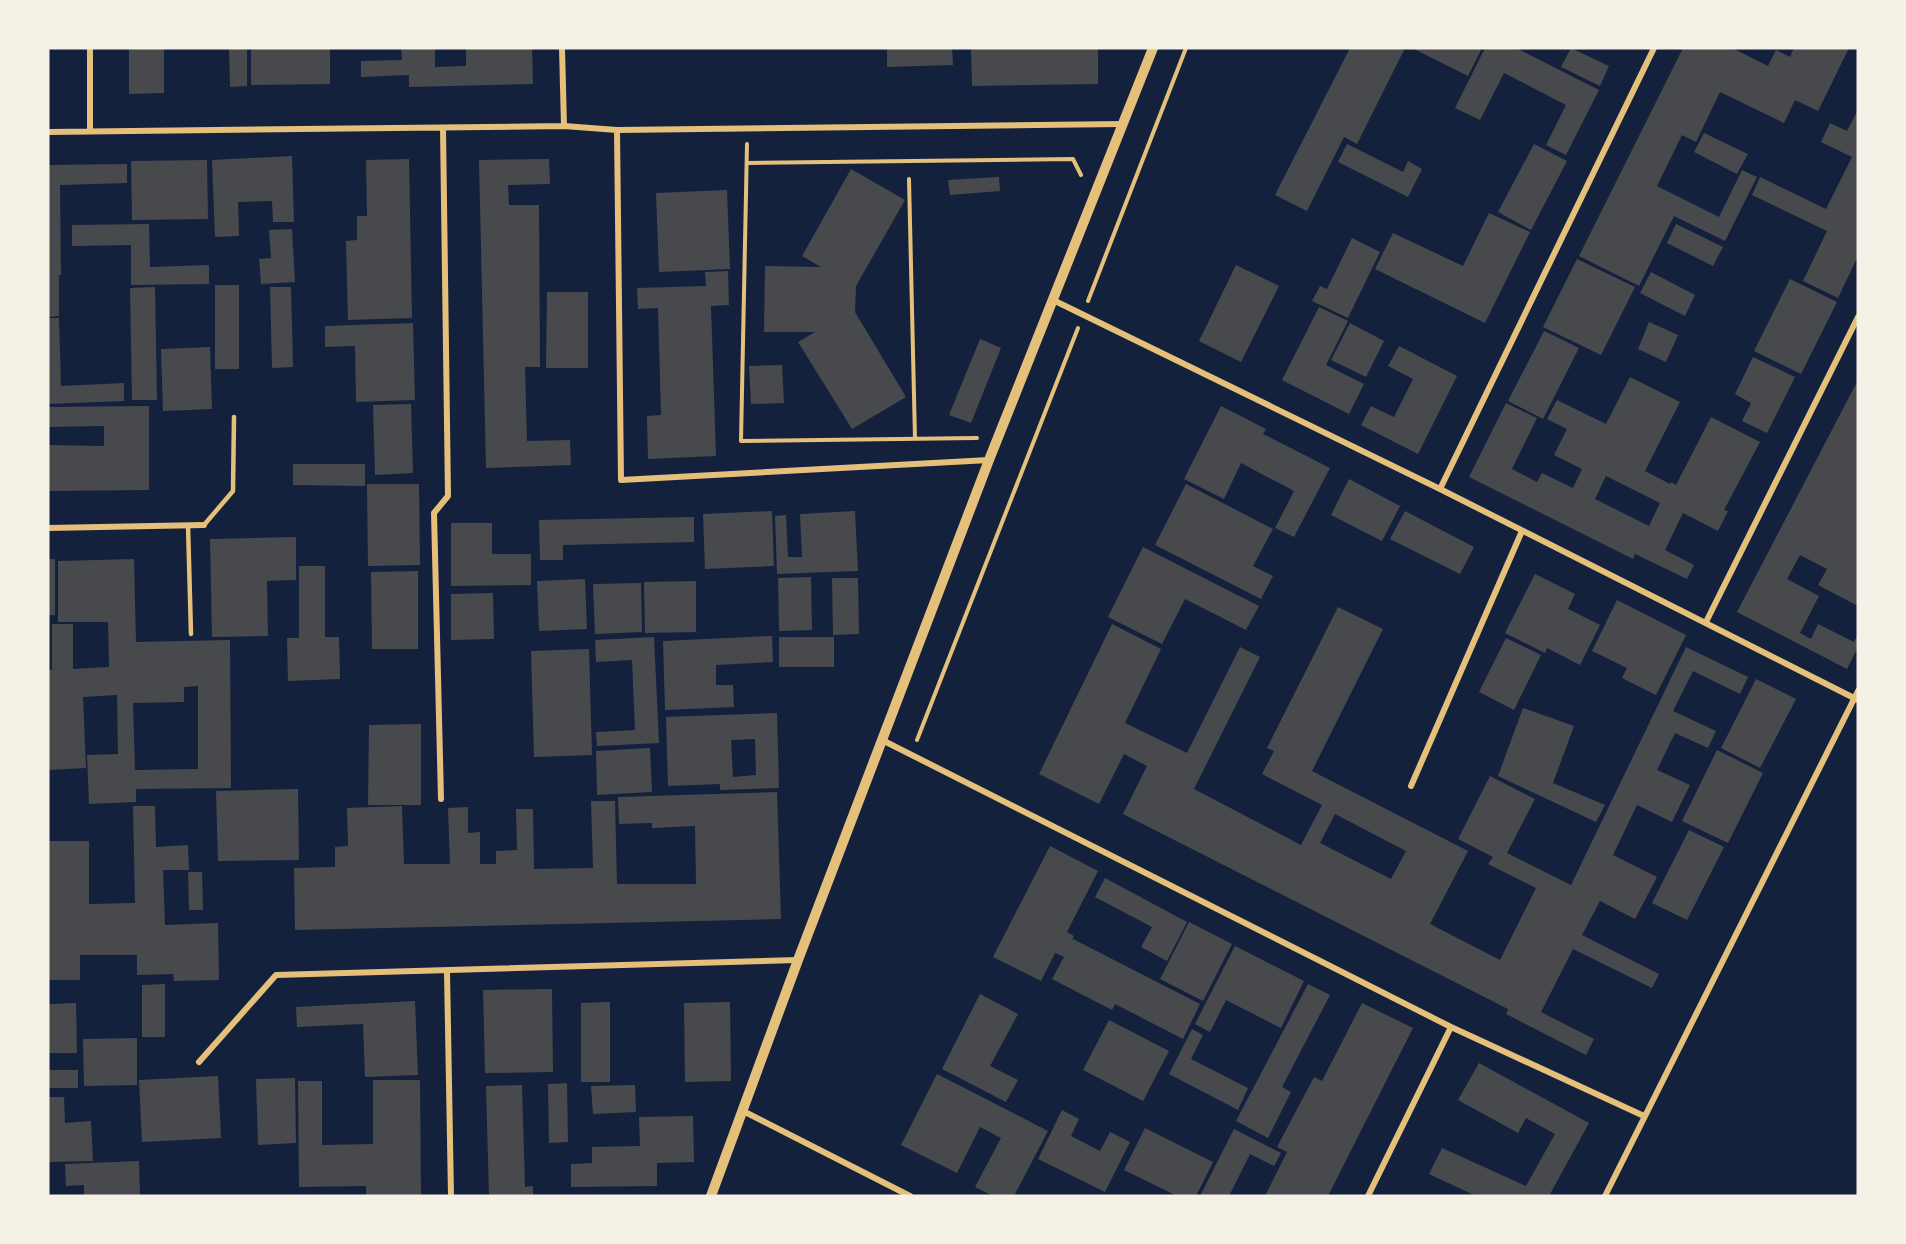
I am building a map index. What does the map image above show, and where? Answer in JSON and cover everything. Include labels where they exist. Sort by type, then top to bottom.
[{"type":"street","points":[[90,48],[90,130]]},
{"type":"street","points":[[562,48],[564,126]]},
{"type":"street","points":[[711,1196],[798,960],[989,460],[1153,48]]},
{"type":"street","points":[[1440,489],[1654,48]]},
{"type":"street","points":[[48,132],[564,126],[617,130],[747,129],[1124,123]]},
{"type":"street","points":[[441,799],[435,513],[447,496],[443,128]]},
{"type":"street","points":[[617,130],[621,480],[989,460]]},
{"type":"street","points":[[1053,300],[1440,489],[1856,699]]},
{"type":"street","points":[[1706,622],[1858,318]]},
{"type":"street","points":[[48,528],[204,525]]},
{"type":"street","points":[[1411,786],[1522,531]]},
{"type":"street","points":[[1605,1196],[1858,691]]},
{"type":"street","points":[[882,740],[1451,1027],[1644,1116]]},
{"type":"street","points":[[199,1062],[276,975],[798,960]]},
{"type":"street","points":[[447,971],[451,1196]]},
{"type":"street","points":[[1368,1196],[1451,1027]]},
{"type":"street","points":[[743,1112],[910,1196]]},
{"type":"lane","points":[[204,525],[233,491],[234,417]]},
{"type":"lane","points":[[188,525],[191,634]]},
{"type":"path","points":[[911,755],[1186,48]]},
{"type":"path","points":[[747,129],[741,441],[978,438]]},
{"type":"path","points":[[747,163],[1073,159],[1081,174],[1077,185]]},
{"type":"path","points":[[909,179],[915,439]]},
{"type":"building","points":[[129,48],[164,48],[164,93],[129,94]]},
{"type":"building","points":[[229,48],[247,48],[247,86],[230,87]]},
{"type":"building","points":[[251,48],[330,48],[330,84],[251,85]]},
{"type":"building","points":[[401,48],[435,48],[435,67],[466,66],[466,48],[532,48],[533,84],[409,87],[409,75],[361,77],[361,61],[402,60]]},
{"type":"building","points":[[887,48],[952,48],[953,65],[887,67]]},
{"type":"building","points":[[971,48],[1098,48],[1098,84],[972,86]]},
{"type":"building","points":[[1350,48],[1405,48],[1357,144],[1344,137],[1307,211],[1275,195]]},
{"type":"building","points":[[1412,48],[1482,48],[1468,76]]},
{"type":"building","points":[[1485,48],[1516,48],[1599,90],[1566,155],[1546,145],[1566,105],[1504,73],[1480,120],[1455,108]]},
{"type":"building","points":[[1571,48],[1609,66],[1600,86],[1561,67]]},
{"type":"building","points":[[1683,48],[1732,48],[1768,66],[1776,50],[1790,57],[1794,48],[1849,48],[1818,111],[1795,100],[1784,123],[1720,92],[1696,142],[1682,135],[1657,186],[1719,217],[1742,170],[1757,177],[1725,241],[1674,216],[1639,286],[1579,256]]},
{"type":"building","points":[[1858,110],[1858,256],[1838,298],[1803,281],[1827,231],[1752,195],[1760,177],[1826,209],[1852,157],[1821,142],[1830,123],[1847,131]]},
{"type":"building","points":[[1704,133],[1748,154],[1737,174],[1694,152]]},
{"type":"building","points":[[1347,144],[1403,172],[1408,161],[1422,169],[1408,197],[1338,162]]},
{"type":"building","points":[[1534,144],[1567,161],[1531,230],[1498,212]]},
{"type":"building","points":[[292,156],[294,222],[273,222],[272,201],[238,202],[239,236],[215,237],[212,160]]},
{"type":"building","points":[[409,159],[412,318],[348,320],[346,241],[357,240],[357,216],[367,216],[366,160]]},
{"type":"building","points":[[549,159],[550,184],[508,185],[509,205],[539,205],[540,367],[525,367],[527,441],[570,440],[571,465],[486,468],[479,160]]},
{"type":"building","points":[[207,160],[208,219],[132,220],[131,161]]},
{"type":"building","points":[[127,164],[127,183],[60,185],[59,316],[48,317],[48,165]]},
{"type":"building","points":[[851,169],[905,200],[856,286],[855,312],[906,397],[852,429],[798,342],[815,332],[764,332],[765,266],[821,267],[802,256]]},
{"type":"building","points":[[999,177],[1000,191],[950,195],[948,180]]},
{"type":"building","points":[[727,190],[730,269],[659,272],[656,193]]},
{"type":"building","points":[[1489,213],[1530,232],[1485,323],[1375,269],[1393,233],[1463,266]]},
{"type":"building","points":[[149,224],[150,267],[209,265],[209,284],[131,285],[131,245],[72,246],[72,225]]},
{"type":"building","points":[[1676,224],[1723,247],[1713,266],[1667,243]]},
{"type":"building","points":[[292,229],[295,282],[261,284],[259,259],[271,258],[269,230]]},
{"type":"building","points":[[1352,238],[1380,252],[1348,318],[1312,301],[1320,286],[1327,289]]},
{"type":"building","points":[[1577,259],[1635,287],[1601,355],[1543,327]]},
{"type":"building","points":[[1236,265],[1279,286],[1241,362],[1199,341]]},
{"type":"building","points":[[728,271],[729,305],[711,306],[716,456],[648,459],[647,416],[661,415],[658,308],[638,309],[637,288],[706,286],[705,272]]},
{"type":"building","points":[[1651,272],[1695,295],[1685,316],[1640,293]]},
{"type":"building","points":[[1790,279],[1837,302],[1801,374],[1754,351]]},
{"type":"building","points":[[215,285],[239,285],[239,369],[215,369]]},
{"type":"building","points":[[155,287],[157,400],[132,400],[130,288]]},
{"type":"building","points":[[270,287],[291,287],[293,367],[272,368]]},
{"type":"building","points":[[547,292],[588,292],[588,368],[546,368]]},
{"type":"building","points":[[1319,307],[1348,321],[1326,365],[1364,384],[1349,414],[1282,380]]},
{"type":"building","points":[[48,318],[59,318],[61,386],[124,383],[124,401],[48,404]]},
{"type":"building","points":[[1649,322],[1678,335],[1666,362],[1638,349]]},
{"type":"building","points":[[413,323],[415,400],[356,402],[355,346],[325,347],[325,326]]},
{"type":"building","points":[[1350,323],[1384,341],[1366,377],[1331,360]]},
{"type":"building","points":[[1544,331],[1579,348],[1543,419],[1508,401]]},
{"type":"building","points":[[980,339],[1001,348],[971,423],[949,415]]},
{"type":"building","points":[[1399,346],[1457,376],[1418,454],[1361,425],[1371,406],[1394,417],[1413,379],[1388,366]]},
{"type":"building","points":[[210,347],[212,409],[163,411],[161,349]]},
{"type":"building","points":[[1753,357],[1795,377],[1767,433],[1742,421],[1751,403],[1735,394]]},
{"type":"building","points":[[782,365],[784,403],[751,404],[749,366]]},
{"type":"building","points":[[1630,377],[1680,402],[1645,471],[1676,485],[1711,417],[1760,442],[1724,510],[1728,511],[1718,531],[1683,513],[1665,550],[1694,565],[1687,579],[1635,554],[1633,559],[1469,477],[1506,403],[1537,418],[1512,469],[1537,482],[1542,473],[1573,488],[1582,469],[1554,455],[1567,429],[1547,419],[1557,400],[1606,424]],"holes":[[[1606,476],[1660,503],[1649,526],[1595,499]]]},
{"type":"building","points":[[1858,380],[1858,606],[1818,585],[1827,569],[1800,555],[1787,579],[1819,596],[1800,633],[1811,639],[1818,624],[1854,642],[1858,634],[1858,647],[1847,669],[1737,612]]},
{"type":"building","points":[[411,404],[413,473],[375,475],[373,405]]},
{"type":"building","points":[[149,406],[149,490],[48,491],[48,445],[104,446],[104,426],[48,427],[48,407]]},
{"type":"building","points":[[1221,406],[1266,429],[1263,434],[1330,468],[1294,537],[1275,528],[1294,491],[1241,463],[1224,499],[1184,479]]},
{"type":"building","points":[[293,464],[365,464],[365,486],[293,485]]},
{"type":"building","points":[[1349,479],[1400,506],[1382,541],[1331,515]]},
{"type":"building","points":[[367,484],[419,484],[420,565],[368,566]]},
{"type":"building","points":[[1186,484],[1273,529],[1253,566],[1273,576],[1261,599],[1155,545]]},
{"type":"building","points":[[772,511],[774,566],[705,569],[703,514]]},
{"type":"building","points":[[855,511],[858,571],[777,574],[775,516],[786,515],[788,557],[802,557],[800,514]]},
{"type":"building","points":[[1405,511],[1474,547],[1460,574],[1390,539]]},
{"type":"building","points":[[694,517],[694,542],[563,545],[563,560],[540,560],[539,520]]},
{"type":"building","points":[[451,523],[492,523],[492,554],[531,554],[531,585],[451,586]]},
{"type":"building","points":[[296,537],[296,580],[267,581],[268,636],[212,637],[210,539]]},
{"type":"building","points":[[1143,547],[1259,606],[1246,630],[1185,599],[1162,644],[1108,617]]},
{"type":"building","points":[[48,559],[55,559],[55,615],[48,615]]},
{"type":"building","points":[[134,559],[136,642],[230,640],[231,788],[136,789],[136,802],[89,804],[87,755],[118,754],[117,695],[83,697],[86,768],[48,770],[48,670],[52,670],[52,624],[73,624],[73,669],[109,667],[108,622],[58,622],[58,561]],"holes":[[[198,686],[198,769],[135,770],[133,703],[184,702],[184,687]]]},
{"type":"building","points":[[299,566],[325,566],[325,637],[339,637],[340,679],[288,681],[287,638],[299,638]]},
{"type":"building","points":[[418,571],[418,649],[372,649],[371,572]]},
{"type":"building","points":[[1535,574],[1575,594],[1568,609],[1600,625],[1580,665],[1547,648],[1545,653],[1505,633]]},
{"type":"building","points":[[811,577],[812,630],[779,631],[778,578]]},
{"type":"building","points":[[832,578],[858,578],[859,634],[833,635]]},
{"type":"building","points":[[585,579],[587,629],[539,631],[537,581]]},
{"type":"building","points":[[696,581],[696,632],[645,633],[644,582]]},
{"type":"building","points":[[641,583],[642,632],[595,634],[593,584]]},
{"type":"building","points":[[493,593],[494,639],[451,640],[451,594]]},
{"type":"building","points":[[1617,600],[1686,635],[1656,695],[1622,678],[1627,668],[1592,651]]},
{"type":"building","points":[[1338,607],[1383,629],[1312,771],[1468,851],[1430,924],[1500,960],[1536,888],[1488,864],[1493,857],[1458,839],[1490,776],[1535,799],[1507,853],[1571,885],[1686,647],[1748,677],[1740,694],[1693,671],[1673,711],[1716,731],[1708,748],[1675,733],[1657,770],[1690,785],[1672,822],[1637,805],[1613,855],[1657,877],[1635,919],[1600,901],[1582,935],[1659,974],[1652,988],[1573,949],[1541,1012],[1594,1039],[1586,1055],[1506,1014],[1508,1009],[1123,814],[1147,766],[1124,754],[1099,804],[1039,774],[1112,624],[1161,649],[1125,723],[1187,753],[1240,647],[1260,657],[1194,789],[1301,845],[1322,805],[1262,774],[1274,751],[1267,748]],"holes":[[[1335,814],[1406,851],[1391,879],[1320,843]]]},
{"type":"building","points":[[772,636],[773,662],[716,665],[716,685],[733,685],[734,707],[665,710],[663,641]]},
{"type":"building","points":[[654,637],[659,743],[597,746],[596,732],[635,730],[632,660],[596,662],[595,640]]},
{"type":"building","points":[[779,637],[834,637],[834,667],[779,667]]},
{"type":"building","points":[[1506,638],[1541,655],[1514,710],[1479,692]]},
{"type":"building","points":[[589,649],[592,755],[534,757],[531,651]]},
{"type":"building","points":[[1756,679],[1796,699],[1760,768],[1721,748]]},
{"type":"building","points":[[1523,708],[1574,726],[1553,783],[1605,805],[1596,822],[1498,776]]},
{"type":"building","points":[[777,713],[779,788],[720,790],[720,784],[668,786],[666,717]],"holes":[[[755,739],[756,775],[733,777],[731,740]]]},
{"type":"building","points":[[421,724],[421,805],[368,805],[369,725]]},
{"type":"building","points":[[650,748],[652,792],[597,795],[596,751]]},
{"type":"building","points":[[1717,750],[1763,773],[1728,843],[1682,821]]},
{"type":"building","points":[[298,789],[299,860],[218,861],[216,791]]},
{"type":"building","points":[[777,792],[781,919],[295,930],[294,868],[335,867],[335,847],[348,846],[347,808],[402,806],[404,864],[450,864],[448,808],[468,807],[468,833],[480,832],[480,864],[496,864],[496,851],[517,850],[516,809],[533,809],[534,869],[593,868],[591,801],[615,801],[617,884],[696,884],[695,826],[652,828],[652,823],[619,824],[618,797]]},
{"type":"building","points":[[133,806],[155,806],[156,847],[188,845],[189,870],[163,870],[165,925],[218,923],[219,980],[174,981],[173,974],[137,975],[137,955],[80,955],[80,980],[48,980],[48,841],[89,841],[89,904],[135,903]]},
{"type":"building","points":[[1689,830],[1724,847],[1687,920],[1652,903]]},
{"type":"building","points":[[1050,846],[1098,871],[1067,932],[1074,936],[1070,944],[1073,939],[1200,1004],[1183,1039],[1115,1004],[1112,1010],[1052,979],[1064,957],[1055,953],[1041,981],[993,957]]},
{"type":"building","points":[[188,872],[202,872],[203,910],[189,910]]},
{"type":"building","points":[[1105,878],[1187,922],[1167,961],[1141,947],[1152,927],[1095,897]]},
{"type":"building","points":[[1189,922],[1232,944],[1203,1001],[1160,979]]},
{"type":"building","points":[[1235,946],[1304,981],[1281,1028],[1226,1000],[1210,1032],[1195,1024]]},
{"type":"building","points":[[165,984],[165,1037],[142,1037],[142,985]]},
{"type":"building","points":[[1308,984],[1330,995],[1282,1087],[1291,1092],[1268,1138],[1236,1121]]},
{"type":"building","points":[[552,989],[553,1072],[485,1073],[483,990]]},
{"type":"building","points":[[980,994],[1018,1014],[990,1066],[1018,1080],[1006,1102],[942,1069]]},
{"type":"building","points":[[415,1001],[418,1075],[365,1077],[363,1024],[297,1027],[296,1007]]},
{"type":"building","points":[[610,1002],[610,1082],[581,1082],[581,1003]]},
{"type":"building","points":[[730,1002],[731,1081],[685,1082],[684,1003]]},
{"type":"building","points":[[76,1003],[77,1053],[48,1053],[48,1004]]},
{"type":"building","points":[[1362,1003],[1413,1028],[1328,1196],[1265,1196],[1287,1152],[1277,1147],[1314,1077],[1322,1081]]},
{"type":"building","points":[[1109,1020],[1169,1051],[1143,1101],[1083,1070]]},
{"type":"building","points":[[1192,1029],[1203,1035],[1191,1059],[1248,1088],[1238,1110],[1169,1074]]},
{"type":"building","points":[[137,1038],[137,1085],[84,1086],[83,1039]]},
{"type":"building","points":[[1479,1063],[1589,1123],[1549,1196],[1476,1196],[1429,1174],[1442,1148],[1526,1186],[1555,1134],[1526,1118],[1518,1133],[1458,1100]]},
{"type":"building","points":[[48,1070],[78,1070],[78,1088],[48,1088]]},
{"type":"building","points":[[937,1074],[1048,1131],[1014,1196],[993,1196],[975,1187],[1001,1138],[980,1127],[957,1173],[901,1145]]},
{"type":"building","points":[[218,1076],[221,1138],[142,1142],[139,1080]]},
{"type":"building","points":[[295,1078],[296,1143],[258,1145],[256,1079]]},
{"type":"building","points":[[373,1080],[420,1080],[421,1196],[366,1196],[366,1186],[299,1187],[298,1081],[322,1081],[322,1145],[373,1144]]},
{"type":"building","points":[[567,1083],[568,1142],[549,1143],[548,1084]]},
{"type":"building","points":[[522,1085],[525,1187],[533,1186],[533,1196],[489,1196],[486,1086]]},
{"type":"building","points":[[635,1085],[636,1112],[593,1114],[591,1086]]},
{"type":"building","points":[[48,1097],[64,1097],[65,1123],[91,1121],[93,1161],[48,1162]]},
{"type":"building","points":[[1062,1110],[1079,1119],[1071,1136],[1100,1151],[1110,1132],[1130,1142],[1105,1192],[1038,1159]]},
{"type":"building","points":[[693,1116],[694,1162],[657,1163],[657,1186],[571,1187],[571,1164],[592,1163],[592,1147],[640,1146],[639,1117]]},
{"type":"building","points":[[1145,1128],[1213,1162],[1196,1196],[1177,1196],[1124,1170]]},
{"type":"building","points":[[1234,1129],[1281,1153],[1274,1166],[1250,1154],[1229,1196],[1200,1196]]},
{"type":"building","points":[[139,1161],[140,1196],[84,1196],[84,1185],[66,1186],[65,1164]]}]
